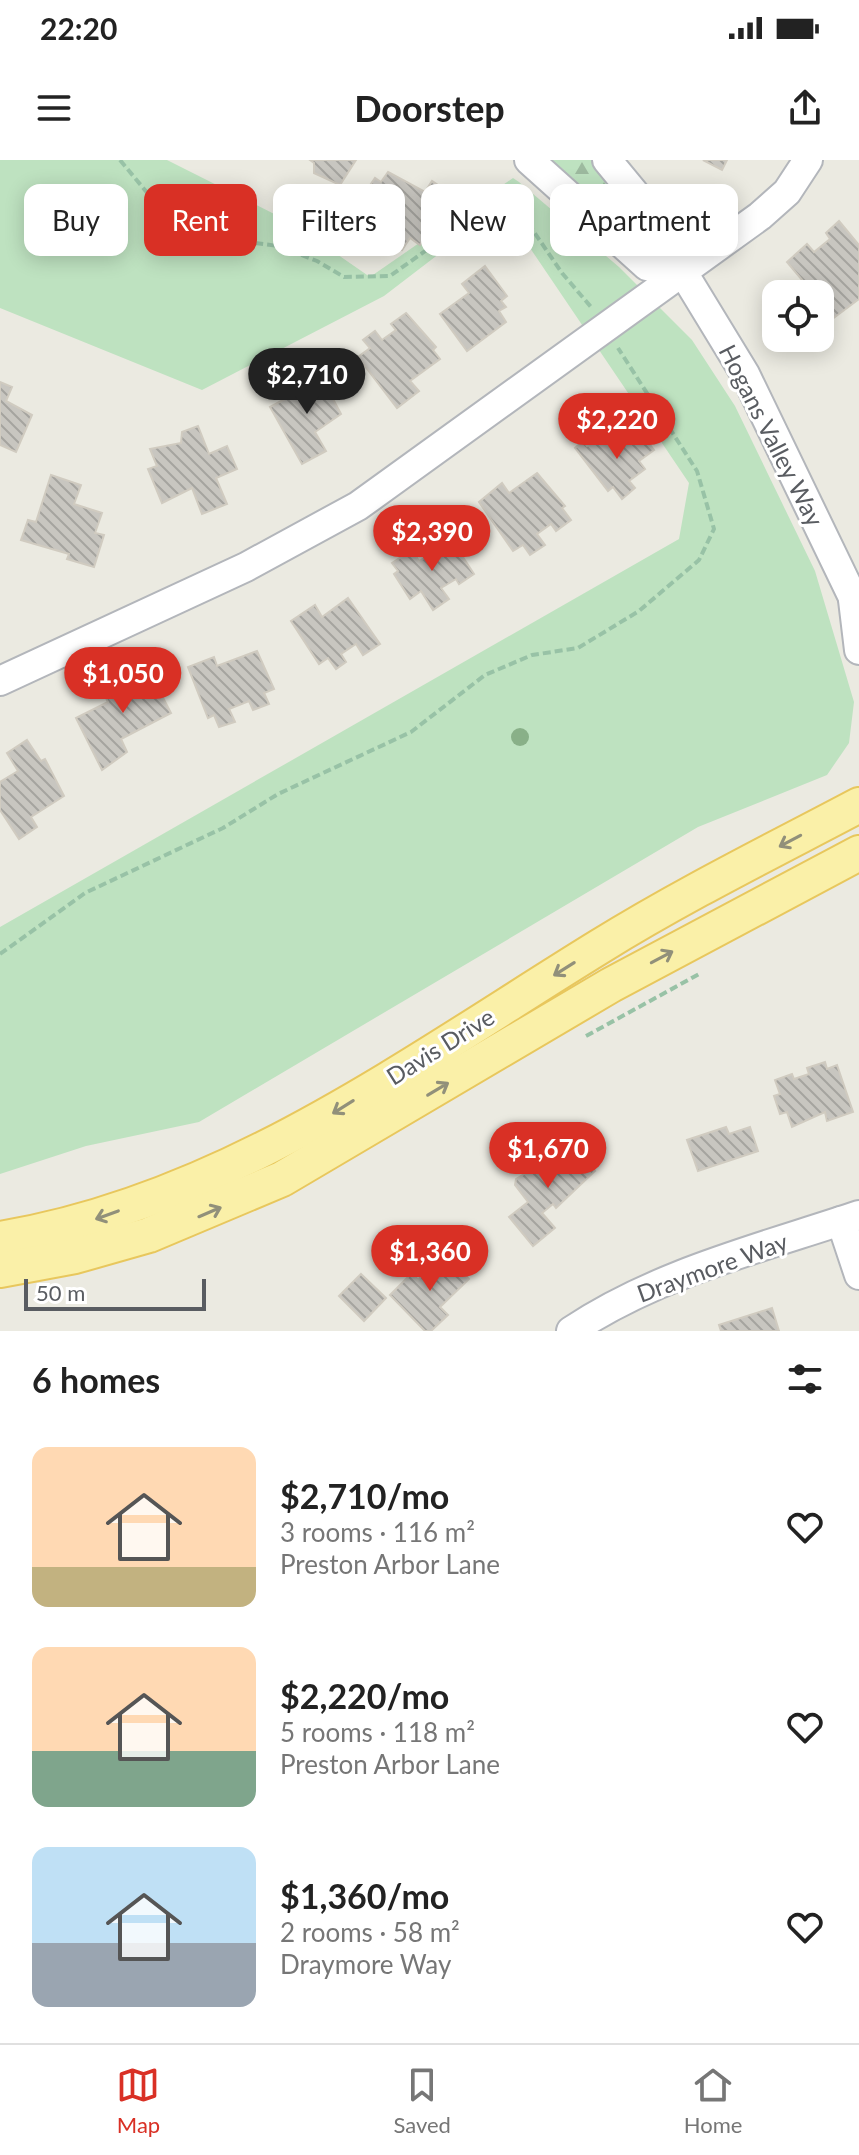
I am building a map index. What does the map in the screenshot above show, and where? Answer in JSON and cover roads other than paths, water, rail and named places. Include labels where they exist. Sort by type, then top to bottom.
[{"type":"main road","name":"Davis Drive","points":[[0,1239],[95,1220],[175,1190],[272,1146],[333,1114],[604,944],[859,805]]},
{"type":"main road","name":"Davis Drive","points":[[0,1270],[75,1256],[149,1235],[282,1179],[611,985],[859,853]]},
{"type":"street","points":[[529,160],[647,266],[684,274]]},
{"type":"street","name":"Hogans Valley Way","points":[[607,160],[673,240],[684,274],[745,374],[856,605],[859,650]]},
{"type":"street","points":[[3,672],[246,567],[358,506],[684,274],[760,216],[792,185],[808,160]]},
{"type":"street","points":[[850,1218],[859,1275]]},
{"type":"street","name":"Draymore Way","points":[[571,1331],[620,1301],[679,1276],[850,1218]]}]
